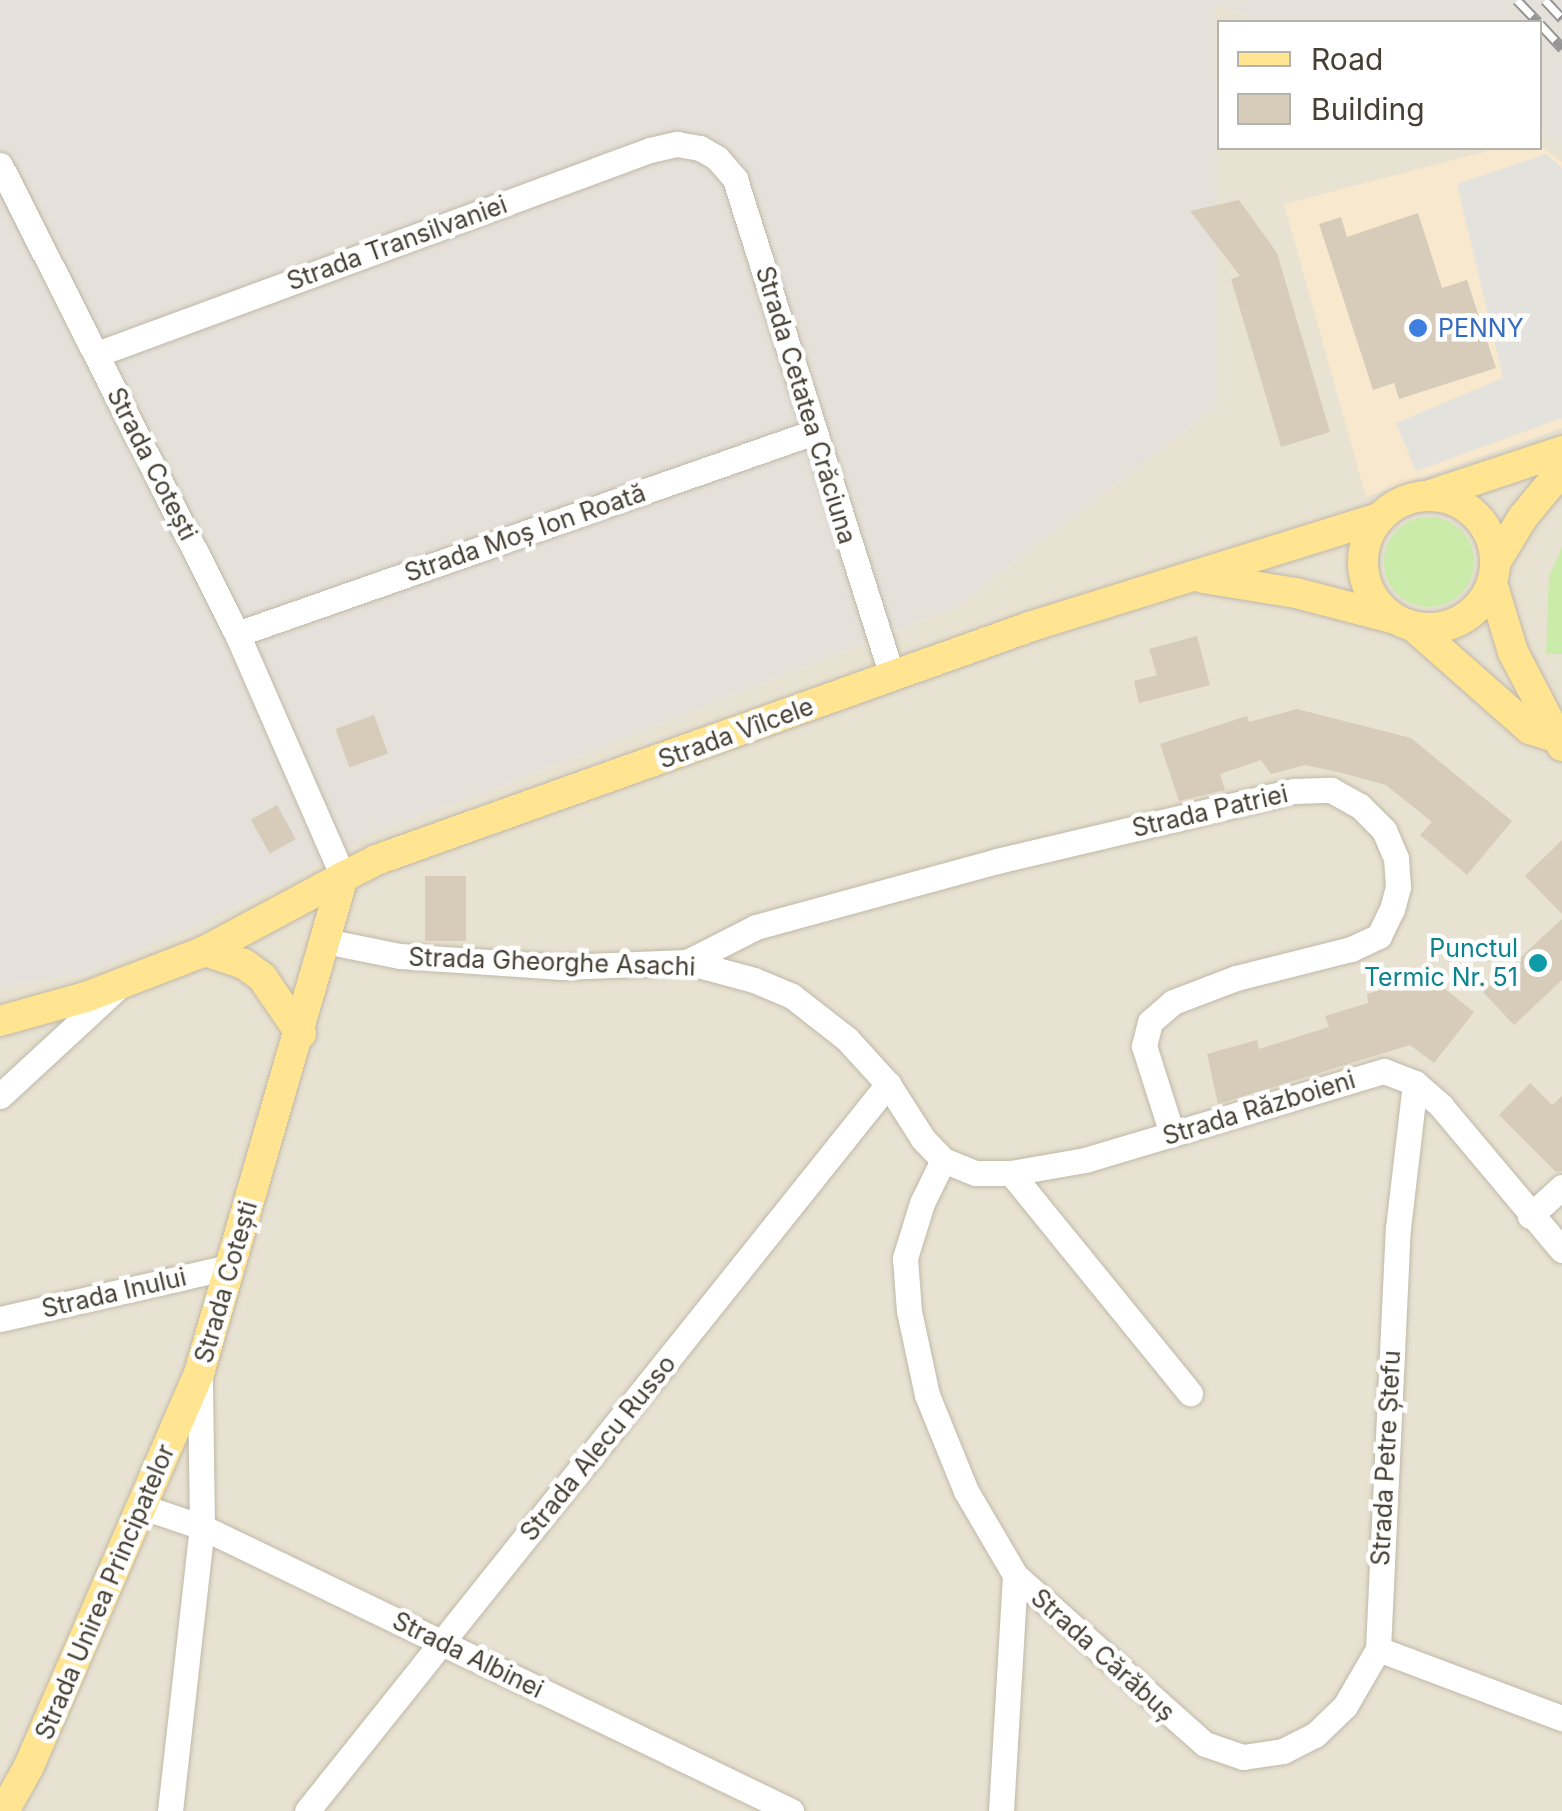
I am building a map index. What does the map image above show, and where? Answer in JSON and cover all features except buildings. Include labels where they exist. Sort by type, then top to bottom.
[{"type":"main road","points":[[1558,742],[1530,729],[1404,623],[1369,591],[1363,572],[1368,534],[1379,518],[1400,502],[1562,450]]},
{"type":"main road","points":[[1404,623],[1452,624],[1469,615],[1523,517],[1562,470]]},
{"type":"main road","points":[[1430,495],[1469,508],[1492,542],[1493,573],[1514,652],[1546,708],[1558,742]]},
{"type":"main road","name":"Strada Vîlcele","points":[[0,1020],[121,985],[205,952],[376,860],[1032,626],[1379,518]]},
{"type":"main road","name":"Strada Vîlcele","points":[[1196,577],[1279,590],[1404,623]]},
{"type":"main road","points":[[324,941],[343,877]]},
{"type":"main road","name":"Strada Cotești","points":[[200,1370],[228,1266],[301,1034],[324,941]]},
{"type":"main road","points":[[205,952],[244,964],[262,977],[301,1034]]},
{"type":"main road","name":"Strada Unirea Principatelor","points":[[4,1811],[29,1766],[200,1370]]},
{"type":"street","name":"Strada Transilvaniei","points":[[96,354],[650,150],[677,144],[700,148]]},
{"type":"street","name":"Strada Cetatea Crăciuna","points":[[700,148],[718,158],[735,178],[892,676]]},
{"type":"street","name":"Strada Cotești","points":[[0,164],[237,634],[343,877]]},
{"type":"street","name":"Strada Moș Ion Roată","points":[[237,634],[814,432]]},
{"type":"street","name":"Strada Patriei","points":[[687,962],[756,926],[978,866],[1294,790],[1331,790],[1360,806],[1384,830],[1396,858],[1398,886],[1392,909],[1379,936],[1352,949],[1236,978],[1173,1002],[1150,1022],[1144,1046],[1172,1134]]},
{"type":"street","name":"Strada Gheorghe Asachi","points":[[324,941],[400,956],[562,967],[687,962],[754,980],[792,996],[848,1040],[888,1084],[923,1139],[943,1160]]},
{"type":"street","points":[[0,1096],[121,985]]},
{"type":"street","name":"Strada Războieni","points":[[943,1160],[976,1173],[1011,1173],[1085,1160],[1384,1071],[1414,1083]]},
{"type":"street","points":[[1414,1083],[1441,1106],[1562,1250]]},
{"type":"street","name":"Strada Petre Ștefu","points":[[1243,1757],[1283,1751],[1315,1735],[1345,1706],[1378,1649],[1398,1228],[1414,1083]]},
{"type":"street","name":"Strada Alecu Russo","points":[[307,1811],[888,1084]]},
{"type":"street","points":[[943,1160],[922,1203],[905,1258],[909,1311],[934,1411],[966,1491],[1015,1575]]},
{"type":"street","points":[[1011,1173],[1190,1393]]},
{"type":"street","points":[[1530,1216],[1562,1187]]},
{"type":"street","name":"Strada Inului","points":[[0,1318],[228,1266]]},
{"type":"street","name":"Strada Cotești","points":[[170,1811],[202,1527],[200,1370]]},
{"type":"street","name":"Strada Albinei","points":[[143,1506],[202,1527],[790,1811]]},
{"type":"street","name":"Strada Cărăbuș","points":[[1015,1575],[1204,1744],[1243,1757]]},
{"type":"street","name":"Strada Cărăbuș","points":[[1002,1811],[1015,1575]]},
{"type":"street","points":[[1378,1649],[1562,1718]]},
{"type":"shaded area","points":[[0,0],[1562,0],[1562,145],[1542,135],[1542,20],[1257,20],[1216,4],[1218,405],[956,607],[486,792],[376,831],[278,888],[89,973],[0,987]]},
{"type":"shaded area","points":[[1216,4],[1257,20],[1217,20],[1217,150],[1542,150],[1542,135],[1562,145],[1562,1811],[0,1811],[0,987],[89,973],[278,888],[376,831],[486,792],[956,607],[1218,405]]},
{"type":"shaded area","points":[[1542,147],[1562,162],[1562,428],[1366,497],[1284,204],[1491,150]]},
{"type":"shaded area","points":[[1546,154],[1562,168],[1562,418],[1416,471],[1396,423],[1503,378],[1457,184]]},
{"type":"green space","points":[[1429,517],[1461,530],[1474,562],[1461,594],[1429,607],[1397,594],[1384,562],[1397,530]]},
{"type":"green space","points":[[1562,547],[1562,654],[1546,654],[1549,576]]},
{"type":"railway","points":[[1517,0],[1536,20]]},
{"type":"railway","points":[[1545,0],[1562,18]]},
{"type":"railway","points":[[1542,26],[1562,48]]},
{"type":"place","name":"PENNY","points":[[1418,328]]},
{"type":"place","name":"Punctul Termic Nr. 51","points":[[1538,963]]}]
